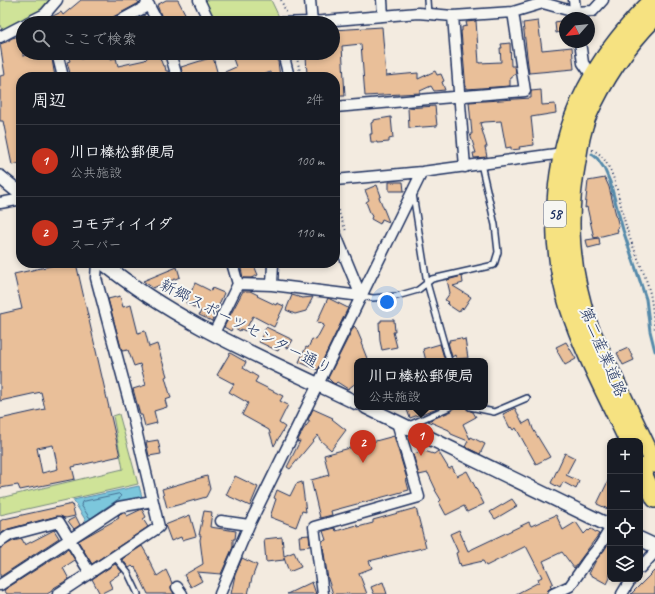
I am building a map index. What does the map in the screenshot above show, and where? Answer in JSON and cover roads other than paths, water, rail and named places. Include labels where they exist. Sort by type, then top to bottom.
[{"type":"main road","name":"第二産業道路","points":[[627,438],[578,332],[562,282],[555,224],[556,196],[563,153],[573,117],[592,76],[617,39],[653,0]]},
{"type":"main road","name":"第二産業道路","points":[[655,17],[631,44],[615,67],[587,118],[581,139],[576,167],[570,219],[572,251],[576,278],[589,326],[655,464]]},
{"type":"main road","points":[[643,473],[655,499]]},
{"type":"street","points":[[47,16],[57,0]]},
{"type":"street","points":[[199,0],[207,16]]},
{"type":"street","points":[[310,0],[311,16]]},
{"type":"street","points":[[382,0],[383,16]]},
{"type":"street","points":[[574,0],[575,12]]},
{"type":"street","points":[[588,12],[593,11],[603,0]]},
{"type":"street","points":[[127,16],[148,3],[154,16]]},
{"type":"street","points":[[340,20],[418,13],[453,16],[513,12],[543,3],[567,12]]},
{"type":"street","points":[[340,107],[525,90],[513,12]]},
{"type":"street","points":[[453,16],[465,167]]},
{"type":"street","points":[[0,37],[16,29]]},
{"type":"street","points":[[581,48],[583,63],[592,76]]},
{"type":"street","points":[[59,60],[62,72]]},
{"type":"street","points":[[172,60],[176,72]]},
{"type":"street","points":[[284,60],[287,72]]},
{"type":"street","points":[[340,177],[422,172],[563,153]]},
{"type":"street","points":[[220,594],[249,525],[317,383],[422,172]]},
{"type":"street","points":[[0,176],[16,190]]},
{"type":"street","points":[[0,203],[16,200]]},
{"type":"street","points":[[340,245],[361,296]]},
{"type":"street","points":[[58,594],[159,527],[130,405],[96,278],[97,268]]},
{"type":"street","name":"新郷スポーツセンター通り","points":[[109,268],[124,281],[180,316],[354,402]]},
{"type":"street","points":[[214,334],[238,284],[233,268]]},
{"type":"street","points":[[272,286],[273,268]]},
{"type":"street","points":[[238,284],[272,286],[361,296]]},
{"type":"street","points":[[372,410],[607,525]]},
{"type":"street","points":[[323,594],[314,527],[419,497],[401,424]]},
{"type":"street","points":[[0,585],[119,506],[152,501]]},
{"type":"street","points":[[221,521],[249,525]]},
{"type":"street","points":[[0,542],[10,535],[59,522],[90,573]]},
{"type":"street","points":[[553,594],[570,586],[607,534]]},
{"type":"street","points":[[643,540],[655,546]]},
{"type":"street","points":[[643,565],[655,552]]},
{"type":"street","points":[[622,594],[629,582]]},
{"type":"lane","points":[[426,0],[428,14]]},
{"type":"lane","points":[[361,296],[373,298],[397,296],[418,290],[432,279],[494,265],[498,252],[495,225],[481,164]]},
{"type":"lane","points":[[413,189],[427,283],[448,358]]},
{"type":"lane","points":[[484,410],[494,412],[527,398]]},
{"type":"lane","points":[[401,424],[441,410]]},
{"type":"lane","points":[[114,556],[128,573],[138,594]]},
{"type":"water","points":[[139,486],[142,497],[123,501],[88,524],[73,500]]},
{"type":"waterway","points":[[592,154],[604,168],[610,182],[623,230],[646,299],[650,331],[655,351]]},
{"type":"place","name":"川口榛松郵便局","points":[[421,456]]},
{"type":"place","name":"コモディイイダ","points":[[363,463]]}]
